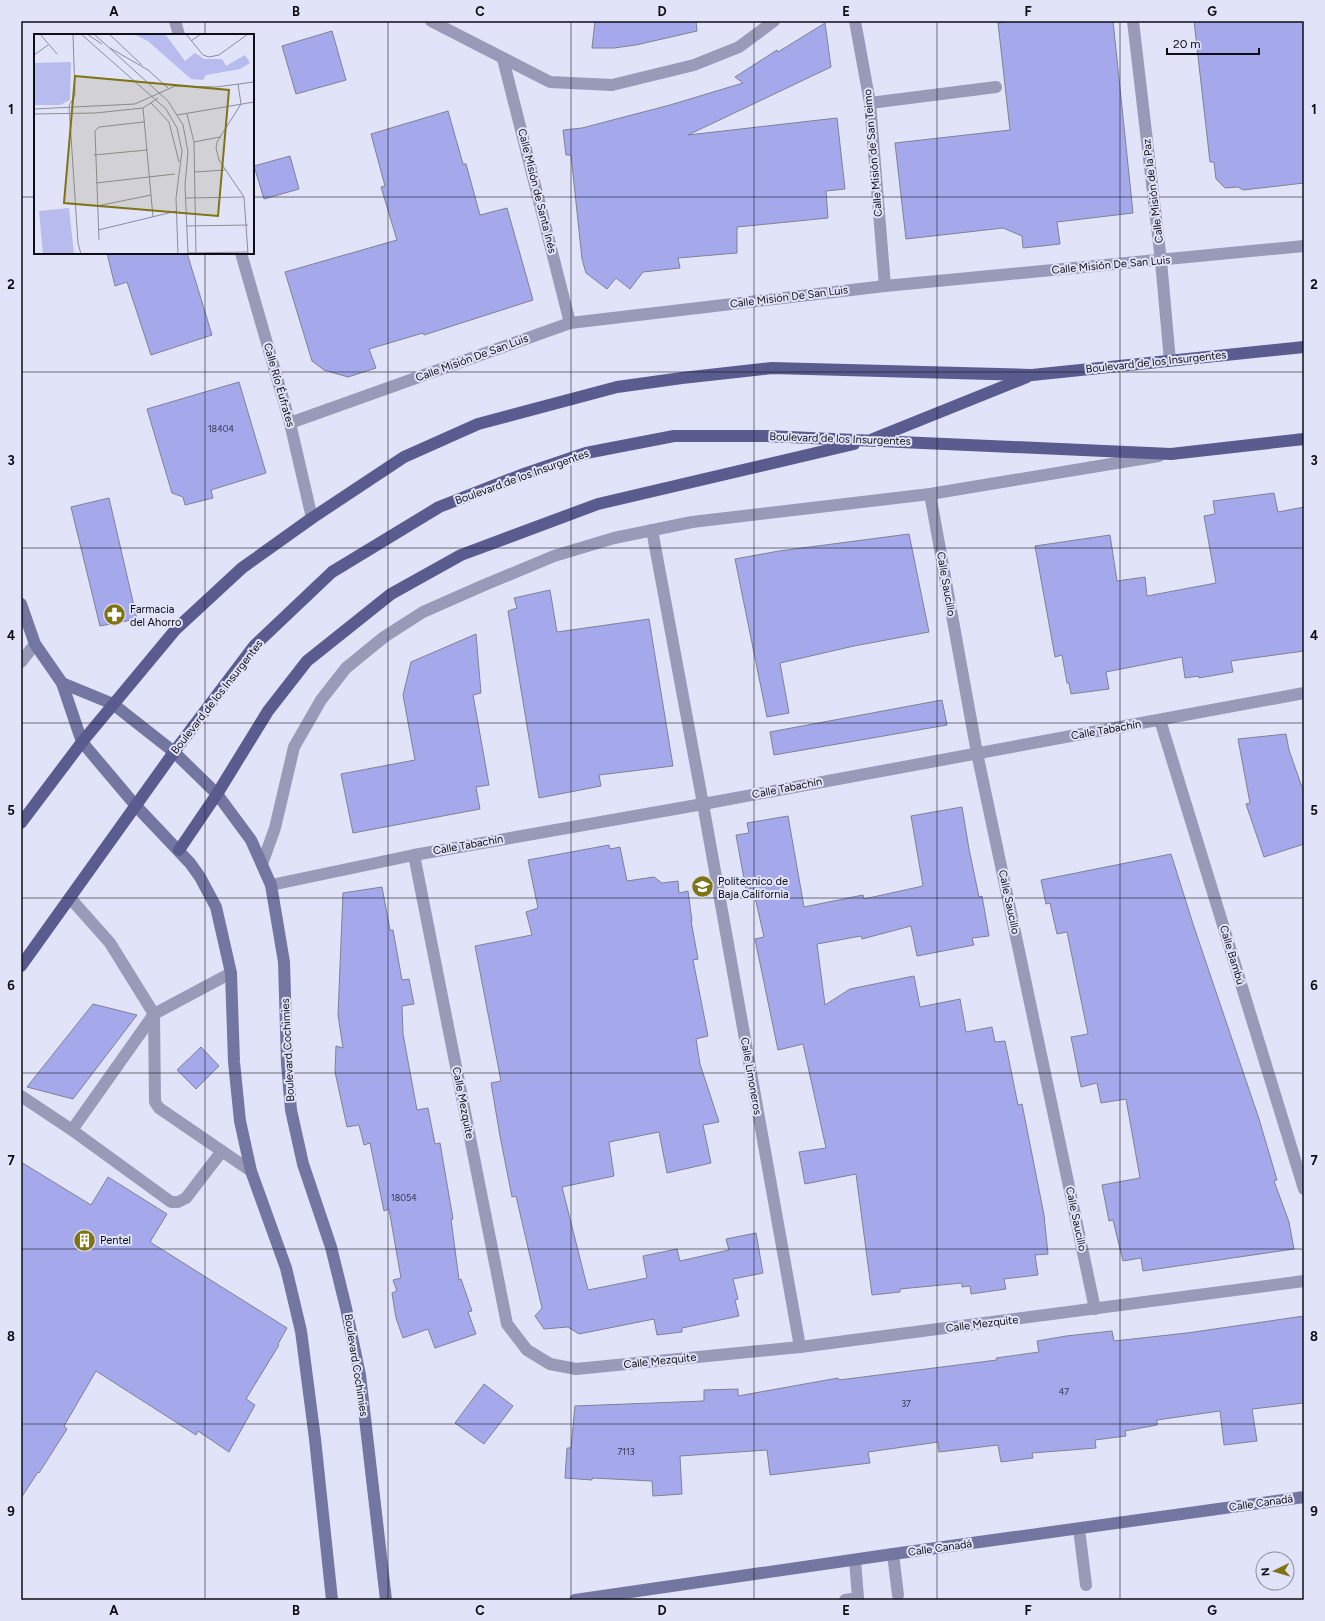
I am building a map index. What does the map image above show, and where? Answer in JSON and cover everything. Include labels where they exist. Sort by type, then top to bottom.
[{"type":"main road","name":"Boulevard de los Insurgentes","points":[[21,824],[82,742],[176,629],[242,568],[312,518],[404,456],[478,424],[618,387],[772,368],[1032,375],[1304,347]]},
{"type":"main road","points":[[179,850],[217,794],[268,711],[306,661],[391,594],[461,555],[598,504],[869,441],[1032,375]]},
{"type":"main road","name":"Boulevard de los Insurgentes","points":[[21,966],[174,752],[254,646],[332,572],[439,507],[521,475],[586,453],[674,436],[766,436],[1171,454],[1304,439]]},
{"type":"main road","points":[[21,604],[35,644],[62,683],[82,742],[136,806],[179,850],[200,877],[216,906],[231,973],[234,1062],[240,1122],[251,1171],[286,1268],[301,1331],[315,1439],[332,1600]]},
{"type":"main road","name":"Boulevard Cochimies","points":[[62,683],[113,704],[174,752],[217,794],[250,840],[271,885],[284,962],[286,1064],[291,1110],[303,1164],[331,1247],[360,1375],[386,1600]]},
{"type":"main road","name":"Calle Canadá","points":[[575,1600],[632,1596],[893,1554],[1304,1497]]},
{"type":"street","points":[[175,21],[179,34]]},
{"type":"street","points":[[431,21],[550,82],[612,85],[694,65],[739,47],[774,21]]},
{"type":"street","name":"Calle Misión de San Teimo","points":[[855,21],[870,103],[885,286]]},
{"type":"street","name":"Calle Misión de la Paz","points":[[1133,21],[1161,260],[1170,361]]},
{"type":"street","name":"Calle Misión de Santa Inés","points":[[503,58],[570,323]]},
{"type":"street","points":[[870,103],[996,88]]},
{"type":"street","name":"Calle Misión De San Luis","points":[[290,423],[570,323],[885,286],[1304,246]]},
{"type":"street","name":"Calle Río Éufrates","points":[[241,254],[290,423],[312,518]]},
{"type":"street","points":[[262,864],[274,828],[294,747],[321,700],[346,668],[384,637],[423,612],[554,556],[614,538],[692,522],[930,494],[1171,454]]},
{"type":"street","name":"Calle Saucillo","points":[[930,494],[977,753],[1095,1309]]},
{"type":"street","name":"Calle Limoneros","points":[[652,530],[703,804],[800,1347]]},
{"type":"street","points":[[21,662],[35,644]]},
{"type":"street","name":"Calle Tabachín","points":[[271,885],[414,855],[703,804],[1304,693]]},
{"type":"street","name":"Calle Bambú","points":[[1160,720],[1304,1189]]},
{"type":"street","name":"Calle Mezquite","points":[[414,855],[507,1324],[527,1350],[550,1364],[576,1369],[800,1347],[1304,1281]]},
{"type":"street","points":[[70,898],[110,943],[154,1014],[155,1102],[159,1108],[251,1171]]},
{"type":"street","points":[[72,1130],[154,1014],[231,973]]},
{"type":"street","points":[[21,1096],[72,1130],[171,1202],[178,1202],[186,1198],[222,1151]]},
{"type":"street","points":[[1079,1529],[1086,1585]]},
{"type":"street","points":[[893,1554],[898,1595]]},
{"type":"street","points":[[845,1600],[858,1598],[855,1560]]},
{"type":"building","points":[[595,21],[696,21],[697,31],[636,45],[614,48],[592,48]]},
{"type":"building","points":[[1013,21],[1113,21],[1133,213],[1057,222],[1060,244],[1023,248],[1022,236],[1003,228],[906,239],[895,143],[1010,130],[998,23]]},
{"type":"building","points":[[1194,21],[1304,21],[1304,183],[1243,190],[1238,187],[1225,188],[1216,179],[1214,162],[1210,162]]},
{"type":"building","points":[[825,23],[831,67],[688,135],[837,118],[845,189],[826,191],[828,218],[737,227],[737,253],[678,258],[680,268],[643,272],[630,289],[616,278],[607,289],[586,273],[582,259],[571,155],[566,155],[563,130],[582,128],[670,105],[743,83],[735,77],[777,50],[778,52]]},
{"type":"building","points":[[332,31],[346,80],[296,94],[282,46]]},
{"type":"building","points":[[448,111],[463,164],[466,164],[480,215],[507,208],[533,300],[424,335],[423,333],[369,349],[376,368],[348,377],[324,370],[312,361],[285,272],[397,240],[381,187],[385,186],[371,134]]},
{"type":"building","points":[[290,156],[299,189],[264,199],[254,166]]},
{"type":"building","points":[[107,254],[187,254],[212,335],[151,355],[127,282],[115,286]]},
{"type":"building","points":[[239,382],[266,473],[211,490],[213,498],[185,505],[183,497],[172,493],[147,409]]},
{"type":"building","points":[[1274,493],[1278,512],[1304,507],[1304,651],[1231,661],[1233,672],[1199,678],[1199,676],[1185,678],[1182,657],[1106,672],[1109,689],[1071,694],[1069,683],[1067,683],[1062,655],[1055,657],[1035,546],[1110,535],[1117,581],[1145,577],[1147,596],[1216,583],[1204,516],[1215,514],[1213,501]]},
{"type":"building","points":[[109,498],[137,619],[100,626],[71,507]]},
{"type":"building","points":[[909,534],[929,632],[854,646],[780,663],[789,713],[767,717],[735,559],[779,551]]},
{"type":"building","points":[[550,590],[557,632],[649,619],[673,766],[599,775],[601,786],[539,798],[508,611],[517,608],[514,598]]},
{"type":"building","points":[[476,634],[481,693],[473,695],[489,785],[476,787],[480,809],[353,833],[341,774],[415,760],[403,695],[411,662]]},
{"type":"building","points":[[942,700],[947,725],[774,755],[770,732]]},
{"type":"building","points":[[1286,734],[1289,750],[1304,793],[1304,844],[1264,857],[1246,804],[1250,803],[1238,739]]},
{"type":"building","points":[[962,807],[979,897],[982,896],[989,936],[972,938],[974,945],[917,956],[911,926],[862,939],[861,936],[817,944],[825,1005],[850,989],[914,976],[920,1007],[960,999],[966,1032],[992,1027],[995,1042],[1005,1041],[1018,1105],[1022,1104],[1044,1215],[1048,1254],[1035,1255],[1038,1275],[1004,1279],[1006,1289],[971,1294],[970,1286],[962,1287],[962,1283],[900,1289],[900,1292],[872,1295],[856,1174],[805,1184],[799,1152],[826,1148],[803,1044],[778,1050],[755,939],[764,937],[753,888],[746,890],[736,835],[749,833],[747,823],[788,816],[804,907],[863,895],[864,899],[923,886],[911,816]]},
{"type":"building","points":[[609,845],[610,849],[620,847],[627,881],[654,877],[662,883],[678,881],[679,893],[688,891],[691,921],[698,959],[693,960],[708,1036],[696,1039],[700,1064],[719,1122],[703,1125],[711,1163],[667,1173],[659,1132],[609,1142],[614,1176],[562,1187],[588,1290],[647,1278],[643,1256],[677,1249],[680,1261],[729,1250],[726,1239],[756,1233],[763,1273],[733,1279],[738,1299],[735,1300],[739,1316],[682,1328],[682,1332],[657,1335],[654,1319],[579,1334],[568,1327],[544,1329],[535,1316],[542,1308],[516,1196],[512,1197],[491,1083],[501,1081],[475,946],[532,935],[526,912],[538,908],[528,860]]},
{"type":"building","points":[[1171,854],[1259,1119],[1277,1180],[1274,1181],[1289,1222],[1294,1249],[1143,1271],[1141,1258],[1123,1261],[1113,1220],[1109,1221],[1102,1185],[1140,1178],[1126,1099],[1101,1103],[1097,1083],[1081,1087],[1071,1037],[1088,1034],[1067,932],[1057,934],[1050,903],[1046,904],[1041,880]]},
{"type":"building","points":[[382,887],[390,930],[393,930],[402,980],[409,979],[414,1004],[402,1006],[403,1034],[417,1110],[428,1108],[435,1144],[440,1143],[453,1219],[451,1219],[459,1280],[461,1279],[472,1311],[468,1312],[476,1334],[435,1348],[428,1329],[403,1338],[396,1318],[392,1293],[397,1291],[393,1280],[401,1278],[389,1209],[384,1211],[370,1143],[364,1145],[359,1125],[347,1127],[335,1072],[336,1046],[343,1048],[338,1015],[343,893]]},
{"type":"building","points":[[93,1004],[137,1015],[73,1099],[27,1087]]},
{"type":"building","points":[[201,1047],[219,1066],[196,1089],[177,1070]]},
{"type":"building","name":"Pentel","points":[[21,1162],[91,1205],[108,1177],[167,1214],[150,1242],[287,1328],[278,1344],[279,1345],[246,1399],[255,1405],[229,1452],[198,1431],[196,1435],[96,1371],[64,1426],[67,1429],[21,1498]]},
{"type":"building","points":[[1304,1316],[1304,1403],[1252,1409],[1257,1441],[1224,1445],[1220,1411],[1157,1420],[1157,1425],[1125,1431],[1126,1436],[1095,1440],[1096,1448],[1032,1453],[1033,1458],[1001,1462],[998,1445],[939,1452],[938,1442],[868,1452],[870,1463],[770,1475],[767,1450],[680,1456],[682,1494],[653,1496],[652,1481],[565,1478],[567,1448],[571,1448],[575,1406],[704,1401],[704,1390],[738,1389],[738,1396],[838,1378],[839,1380],[997,1360],[996,1358],[1039,1352],[1037,1341],[1066,1336],[1112,1331],[1114,1341],[1187,1333]]},
{"type":"building","points":[[484,1384],[513,1406],[484,1444],[455,1423]]},
{"type":"place","name":"Farmacia del Ahorro","points":[[114,615]]},
{"type":"place","name":"Politecnico de Baja California","points":[[703,887]]},
{"type":"place","name":"Pentel","points":[[84,1240]]}]
